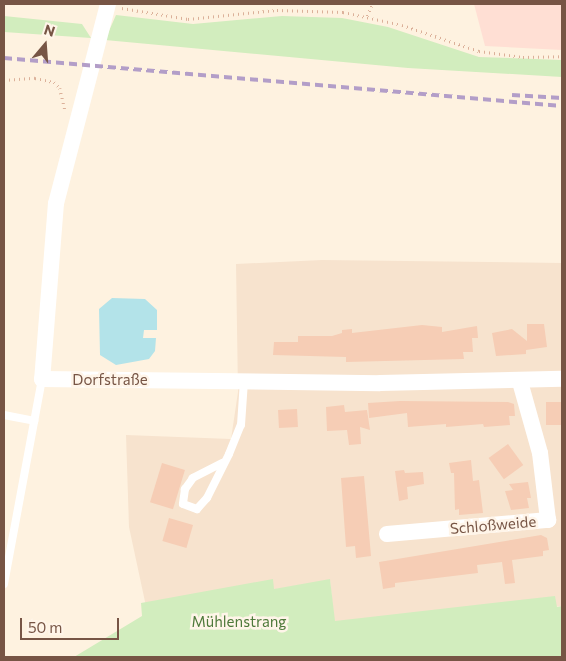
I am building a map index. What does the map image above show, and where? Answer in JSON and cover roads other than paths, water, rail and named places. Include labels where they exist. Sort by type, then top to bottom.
[{"type":"street","points":[[42,380],[56,203],[108,5]]},
{"type":"street","name":"Dorfstraße","points":[[42,380],[520,382],[562,380]]},
{"type":"street","name":"Schloßweide","points":[[386,534],[548,520],[540,453],[520,382]]},
{"type":"lane","points":[[4,584],[8,542],[42,380]]},
{"type":"lane","points":[[222,463],[193,478],[185,489],[183,504],[197,509],[206,498],[241,425],[244,381]]},
{"type":"lane","points":[[4,415],[34,421]]},
{"type":"water","points":[[112,298],[145,299],[157,310],[157,330],[144,330],[143,338],[156,338],[155,351],[149,359],[116,365],[100,355],[99,309]]},
{"type":"railway","points":[[4,58],[562,106]]},
{"type":"railway","points":[[512,95],[562,98]]},
{"type":"park label","name":"Mühlenstrang","points":[[239,622]]}]
